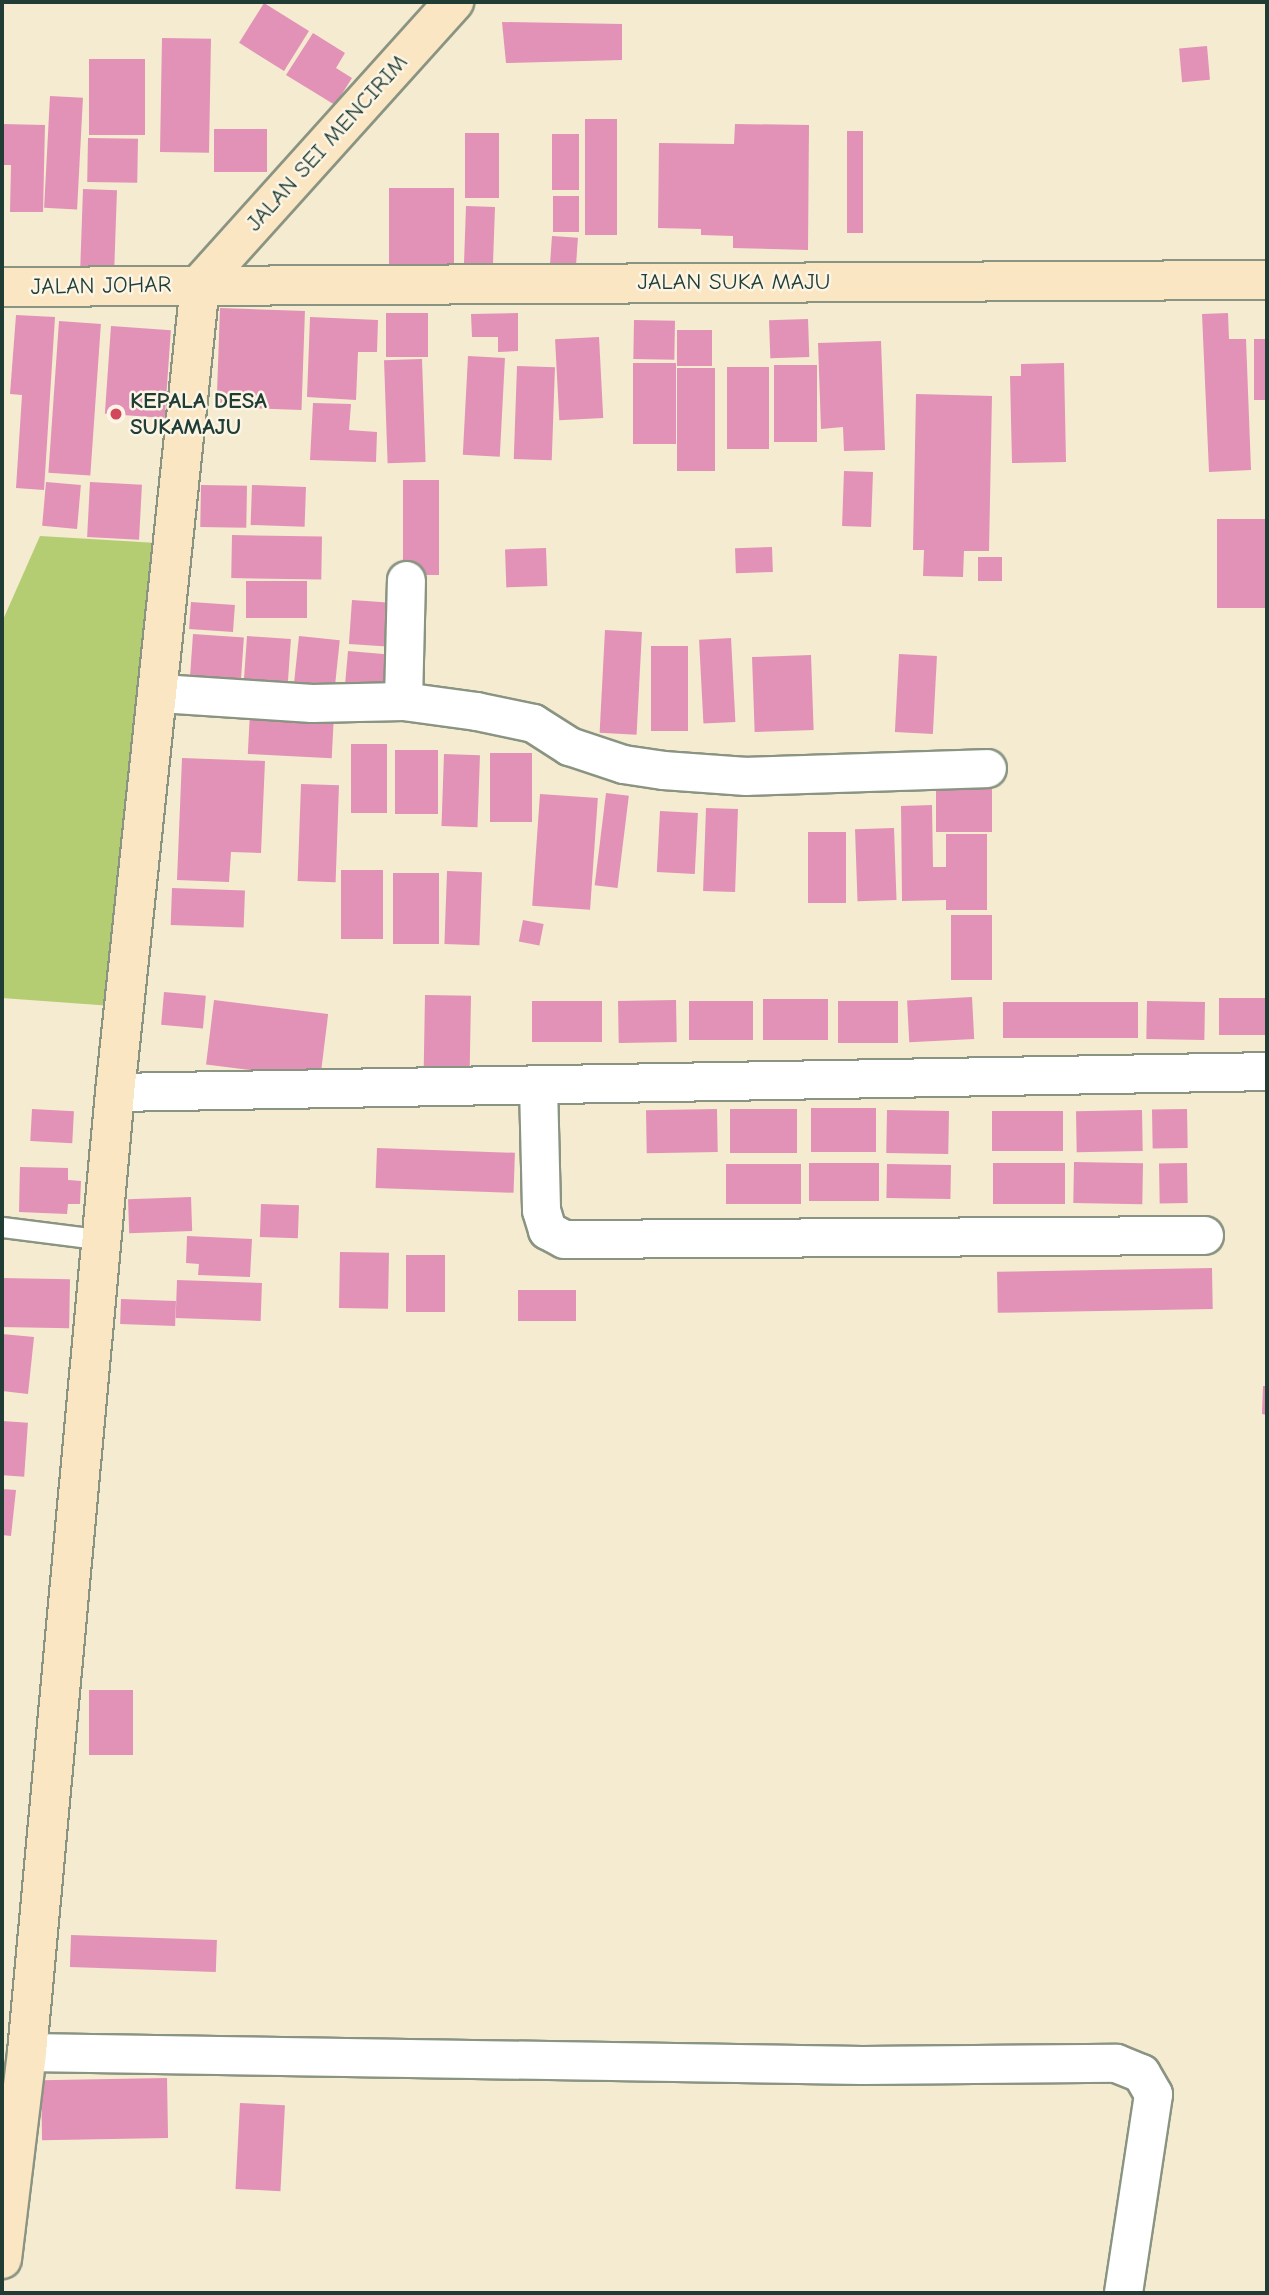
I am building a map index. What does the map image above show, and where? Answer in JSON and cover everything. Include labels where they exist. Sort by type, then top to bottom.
[{"type":"street","name":"JALAN SEI MENCIRIM","points":[[200,284],[454,2]]},
{"type":"street","name":"JALAN SUKA MAJU","points":[[200,284],[1267,280]]},
{"type":"street","name":"JALAN JOHAR","points":[[2,287],[200,284]]},
{"type":"street","points":[[2,2259],[27,2052],[105,1240],[115,1093],[160,693],[200,284]]},
{"type":"street","points":[[402,701],[405,580]]},
{"type":"street","points":[[160,693],[312,703],[402,701],[533,723],[569,746],[624,764],[663,770],[746,776],[987,768]]},
{"type":"street","points":[[115,1093],[1267,1071]]},
{"type":"street","points":[[538,1085],[541,1210],[547,1230],[564,1239],[1203,1235]]},
{"type":"street","points":[[27,2052],[862,2065],[1116,2063],[1141,2073],[1153,2094],[1123,2293]]},
{"type":"lane","points":[[2,1227],[105,1240]]},
{"type":"green space","points":[[40,536],[157,543],[126,1007],[2,998],[2,622]]},
{"type":"building","points":[[264,3],[309,31],[284,71],[239,43]]},
{"type":"building","points":[[502,22],[622,24],[622,60],[506,63]]},
{"type":"building","points":[[313,33],[345,53],[336,68],[352,78],[335,105],[286,75]]},
{"type":"building","points":[[162,38],[211,39],[209,153],[160,152]]},
{"type":"building","points":[[1207,46],[1210,80],[1182,82],[1179,48]]},
{"type":"building","points":[[89,59],[145,59],[145,135],[89,135]]},
{"type":"building","points":[[50,96],[83,98],[77,210],[44,208]]},
{"type":"building","points":[[585,119],[617,119],[617,235],[585,235]]},
{"type":"building","points":[[2,124],[45,125],[43,212],[10,212],[11,165],[2,165]]},
{"type":"building","points":[[735,124],[809,125],[808,250],[733,248],[733,236],[701,235],[701,229],[658,228],[659,143],[734,144]]},
{"type":"building","points":[[214,129],[267,129],[267,172],[214,172]]},
{"type":"building","points":[[847,131],[863,131],[863,233],[847,233]]},
{"type":"building","points":[[465,133],[499,133],[499,198],[465,198]]},
{"type":"building","points":[[552,134],[579,134],[579,190],[552,190]]},
{"type":"building","points":[[88,138],[138,139],[137,183],[87,182]]},
{"type":"building","points":[[389,188],[454,188],[454,268],[389,268]]},
{"type":"building","points":[[83,189],[117,190],[114,272],[80,271]]},
{"type":"building","points":[[553,196],[579,196],[579,232],[553,232]]},
{"type":"building","points":[[466,206],[495,207],[493,270],[464,269]]},
{"type":"building","points":[[552,236],[578,238],[575,276],[549,274]]},
{"type":"building","points":[[220,308],[305,311],[301,410],[217,407]]},
{"type":"building","points":[[386,313],[428,313],[428,357],[386,357]]},
{"type":"building","points":[[518,313],[518,351],[498,352],[498,337],[472,337],[471,314]]},
{"type":"building","points":[[1228,313],[1229,339],[1246,339],[1251,470],[1209,472],[1202,314]]},
{"type":"building","points":[[16,315],[55,317],[44,490],[16,488],[22,395],[10,394]]},
{"type":"building","points":[[310,317],[378,320],[377,352],[358,352],[356,400],[307,397]]},
{"type":"building","points":[[808,319],[809,357],[770,358],[769,320]]},
{"type":"building","points":[[634,320],[675,321],[674,360],[633,359]]},
{"type":"building","points":[[59,321],[101,324],[90,476],[48,473]]},
{"type":"building","points":[[111,326],[171,330],[165,418],[105,414]]},
{"type":"building","points":[[677,330],[712,330],[712,366],[677,366]]},
{"type":"building","points":[[599,337],[603,418],[559,420],[555,339]]},
{"type":"building","points":[[1254,339],[1267,339],[1267,400],[1254,400]]},
{"type":"building","points":[[881,341],[885,450],[844,451],[843,427],[821,429],[818,343]]},
{"type":"building","points":[[468,356],[505,358],[500,457],[463,455]]},
{"type":"building","points":[[422,359],[426,462],[388,463],[384,360]]},
{"type":"building","points":[[633,363],[676,363],[676,444],[633,444]]},
{"type":"building","points":[[1064,363],[1066,462],[1012,463],[1010,376],[1021,376],[1021,364]]},
{"type":"building","points":[[774,365],[817,365],[817,442],[774,442]]},
{"type":"building","points":[[517,366],[555,367],[552,460],[514,459]]},
{"type":"building","points":[[727,367],[769,367],[769,449],[727,449]]},
{"type":"building","points":[[677,368],[715,368],[715,471],[677,471]]},
{"type":"building","points":[[916,394],[992,396],[989,551],[964,551],[963,577],[923,576],[924,550],[913,550]]},
{"type":"building","points":[[313,403],[351,404],[349,430],[377,432],[376,462],[310,460]]},
{"type":"building","points":[[844,471],[873,472],[871,527],[842,526]]},
{"type":"building","points":[[403,480],[439,480],[439,575],[403,575]]},
{"type":"building","points":[[46,482],[81,485],[77,529],[42,526]]},
{"type":"building","points":[[90,482],[142,485],[139,540],[87,537]]},
{"type":"building","points":[[201,485],[247,486],[246,528],[200,527]]},
{"type":"building","points":[[252,485],[306,487],[305,527],[251,525]]},
{"type":"building","points":[[1217,519],[1267,519],[1267,608],[1217,608]]},
{"type":"building","points":[[232,535],[322,537],[321,580],[231,578]]},
{"type":"building","points":[[772,547],[773,572],[736,573],[735,548]]},
{"type":"building","points":[[546,548],[547,586],[506,587],[505,549]]},
{"type":"building","points":[[978,557],[1002,557],[1002,581],[978,581]]},
{"type":"building","points":[[246,581],[307,581],[307,618],[246,618]]},
{"type":"building","points":[[352,600],[398,603],[395,647],[349,644]]},
{"type":"building","points":[[191,602],[235,605],[233,632],[189,629]]},
{"type":"building","points":[[605,630],[642,632],[637,735],[600,733]]},
{"type":"building","points":[[193,634],[244,638],[241,681],[190,678]]},
{"type":"building","points":[[247,636],[291,639],[288,686],[244,683]]},
{"type":"building","points":[[299,636],[340,640],[335,686],[294,682]]},
{"type":"building","points":[[731,638],[735,722],[703,724],[699,640]]},
{"type":"building","points":[[651,646],[688,646],[688,731],[651,731]]},
{"type":"building","points":[[348,651],[395,655],[391,697],[344,693]]},
{"type":"building","points":[[899,654],[937,656],[933,734],[895,732]]},
{"type":"building","points":[[811,655],[814,730],[755,732],[752,657]]},
{"type":"building","points":[[250,712],[334,716],[332,758],[248,754]]},
{"type":"building","points":[[351,744],[387,744],[387,813],[351,813]]},
{"type":"building","points":[[395,750],[438,750],[438,814],[395,814]]},
{"type":"building","points":[[490,753],[532,753],[532,822],[490,822]]},
{"type":"building","points":[[444,754],[480,755],[477,827],[441,826]]},
{"type":"building","points":[[182,758],[265,761],[261,853],[231,852],[229,882],[177,880]]},
{"type":"building","points":[[301,784],[339,785],[336,882],[298,881]]},
{"type":"building","points":[[936,784],[992,784],[992,832],[936,832]]},
{"type":"building","points":[[606,793],[629,796],[617,888],[595,885]]},
{"type":"building","points":[[540,794],[598,798],[590,910],[532,906]]},
{"type":"building","points":[[932,805],[933,867],[946,867],[946,900],[902,901],[901,806]]},
{"type":"building","points":[[706,808],[738,809],[735,892],[703,891]]},
{"type":"building","points":[[660,811],[698,813],[695,874],[657,872]]},
{"type":"building","points":[[894,828],[897,900],[858,901],[855,829]]},
{"type":"building","points":[[808,832],[846,832],[846,903],[808,903]]},
{"type":"building","points":[[946,834],[987,834],[987,910],[946,910]]},
{"type":"building","points":[[341,870],[383,870],[383,939],[341,939]]},
{"type":"building","points":[[447,871],[482,872],[479,945],[444,944]]},
{"type":"building","points":[[393,873],[439,873],[439,944],[393,944]]},
{"type":"building","points":[[172,888],[245,891],[244,928],[171,925]]},
{"type":"building","points":[[951,915],[992,915],[992,980],[951,980]]},
{"type":"building","points":[[523,920],[544,924],[539,946],[519,942]]},
{"type":"building","points":[[164,992],[206,996],[203,1029],[161,1025]]},
{"type":"building","points":[[425,995],[471,996],[470,1072],[424,1071]]},
{"type":"building","points":[[972,997],[974,1039],[909,1042],[907,1000]]},
{"type":"building","points":[[1219,998],[1267,998],[1267,1035],[1219,1035]]},
{"type":"building","points":[[763,999],[828,999],[828,1040],[763,1040]]},
{"type":"building","points":[[214,1000],[328,1014],[320,1079],[206,1065]]},
{"type":"building","points":[[676,1000],[677,1042],[619,1043],[618,1001]]},
{"type":"building","points":[[532,1001],[602,1001],[602,1042],[532,1042]]},
{"type":"building","points":[[689,1001],[753,1001],[753,1040],[689,1040]]},
{"type":"building","points":[[838,1001],[898,1001],[898,1043],[838,1043]]},
{"type":"building","points":[[1147,1001],[1205,1002],[1204,1040],[1146,1039]]},
{"type":"building","points":[[1003,1002],[1138,1002],[1138,1038],[1003,1038]]},
{"type":"building","points":[[811,1108],[876,1108],[876,1152],[811,1152]]},
{"type":"building","points":[[32,1109],[74,1111],[72,1143],[30,1141]]},
{"type":"building","points":[[717,1109],[718,1152],[647,1153],[646,1110]]},
{"type":"building","points":[[730,1109],[797,1109],[797,1153],[730,1153]]},
{"type":"building","points":[[1187,1109],[1188,1148],[1153,1149],[1152,1110]]},
{"type":"building","points":[[887,1110],[949,1111],[948,1154],[886,1153]]},
{"type":"building","points":[[1142,1110],[1143,1151],[1077,1152],[1076,1111]]},
{"type":"building","points":[[992,1111],[1063,1111],[1063,1151],[992,1151]]},
{"type":"building","points":[[377,1148],[515,1153],[514,1193],[376,1188]]},
{"type":"building","points":[[1074,1162],[1143,1163],[1142,1204],[1073,1203]]},
{"type":"building","points":[[809,1163],[879,1163],[879,1201],[809,1201]]},
{"type":"building","points":[[993,1163],[1065,1163],[1065,1204],[993,1204]]},
{"type":"building","points":[[1159,1163],[1187,1163],[1188,1203],[1160,1203]]},
{"type":"building","points":[[726,1164],[801,1164],[801,1204],[726,1204]]},
{"type":"building","points":[[887,1164],[951,1165],[950,1199],[886,1198]]},
{"type":"building","points":[[20,1167],[68,1168],[68,1180],[81,1181],[80,1204],[68,1204],[67,1214],[19,1212]]},
{"type":"building","points":[[191,1197],[192,1231],[129,1233],[128,1199]]},
{"type":"building","points":[[261,1204],[299,1205],[298,1238],[260,1237]]},
{"type":"building","points":[[187,1236],[252,1239],[250,1277],[198,1275],[199,1264],[186,1263]]},
{"type":"building","points":[[340,1252],[389,1253],[388,1309],[339,1308]]},
{"type":"building","points":[[406,1255],[445,1255],[445,1312],[406,1312]]},
{"type":"building","points":[[1212,1268],[1213,1309],[998,1313],[997,1272]]},
{"type":"building","points":[[2,1278],[70,1279],[69,1328],[2,1327]]},
{"type":"building","points":[[177,1280],[262,1283],[261,1321],[176,1318]]},
{"type":"building","points":[[518,1290],[576,1290],[576,1321],[518,1321]]},
{"type":"building","points":[[121,1299],[176,1301],[175,1326],[120,1324]]},
{"type":"building","points":[[2,1334],[34,1337],[28,1394],[2,1391]]},
{"type":"building","points":[[1263,1386],[1267,1386],[1267,1415],[1262,1414]]},
{"type":"building","points":[[2,1421],[28,1423],[24,1477],[2,1475]]},
{"type":"building","points":[[2,1489],[16,1490],[11,1536],[2,1535]]},
{"type":"building","points":[[89,1690],[133,1690],[133,1755],[89,1755]]},
{"type":"building","points":[[71,1935],[217,1940],[216,1972],[70,1967]]},
{"type":"building","points":[[167,2078],[168,2138],[42,2140],[41,2080]]},
{"type":"building","points":[[240,2103],[285,2105],[280,2191],[235,2189]]},
{"type":"place","name":"KEPALA DESA SUKAMAJU","points":[[116,414]]}]
